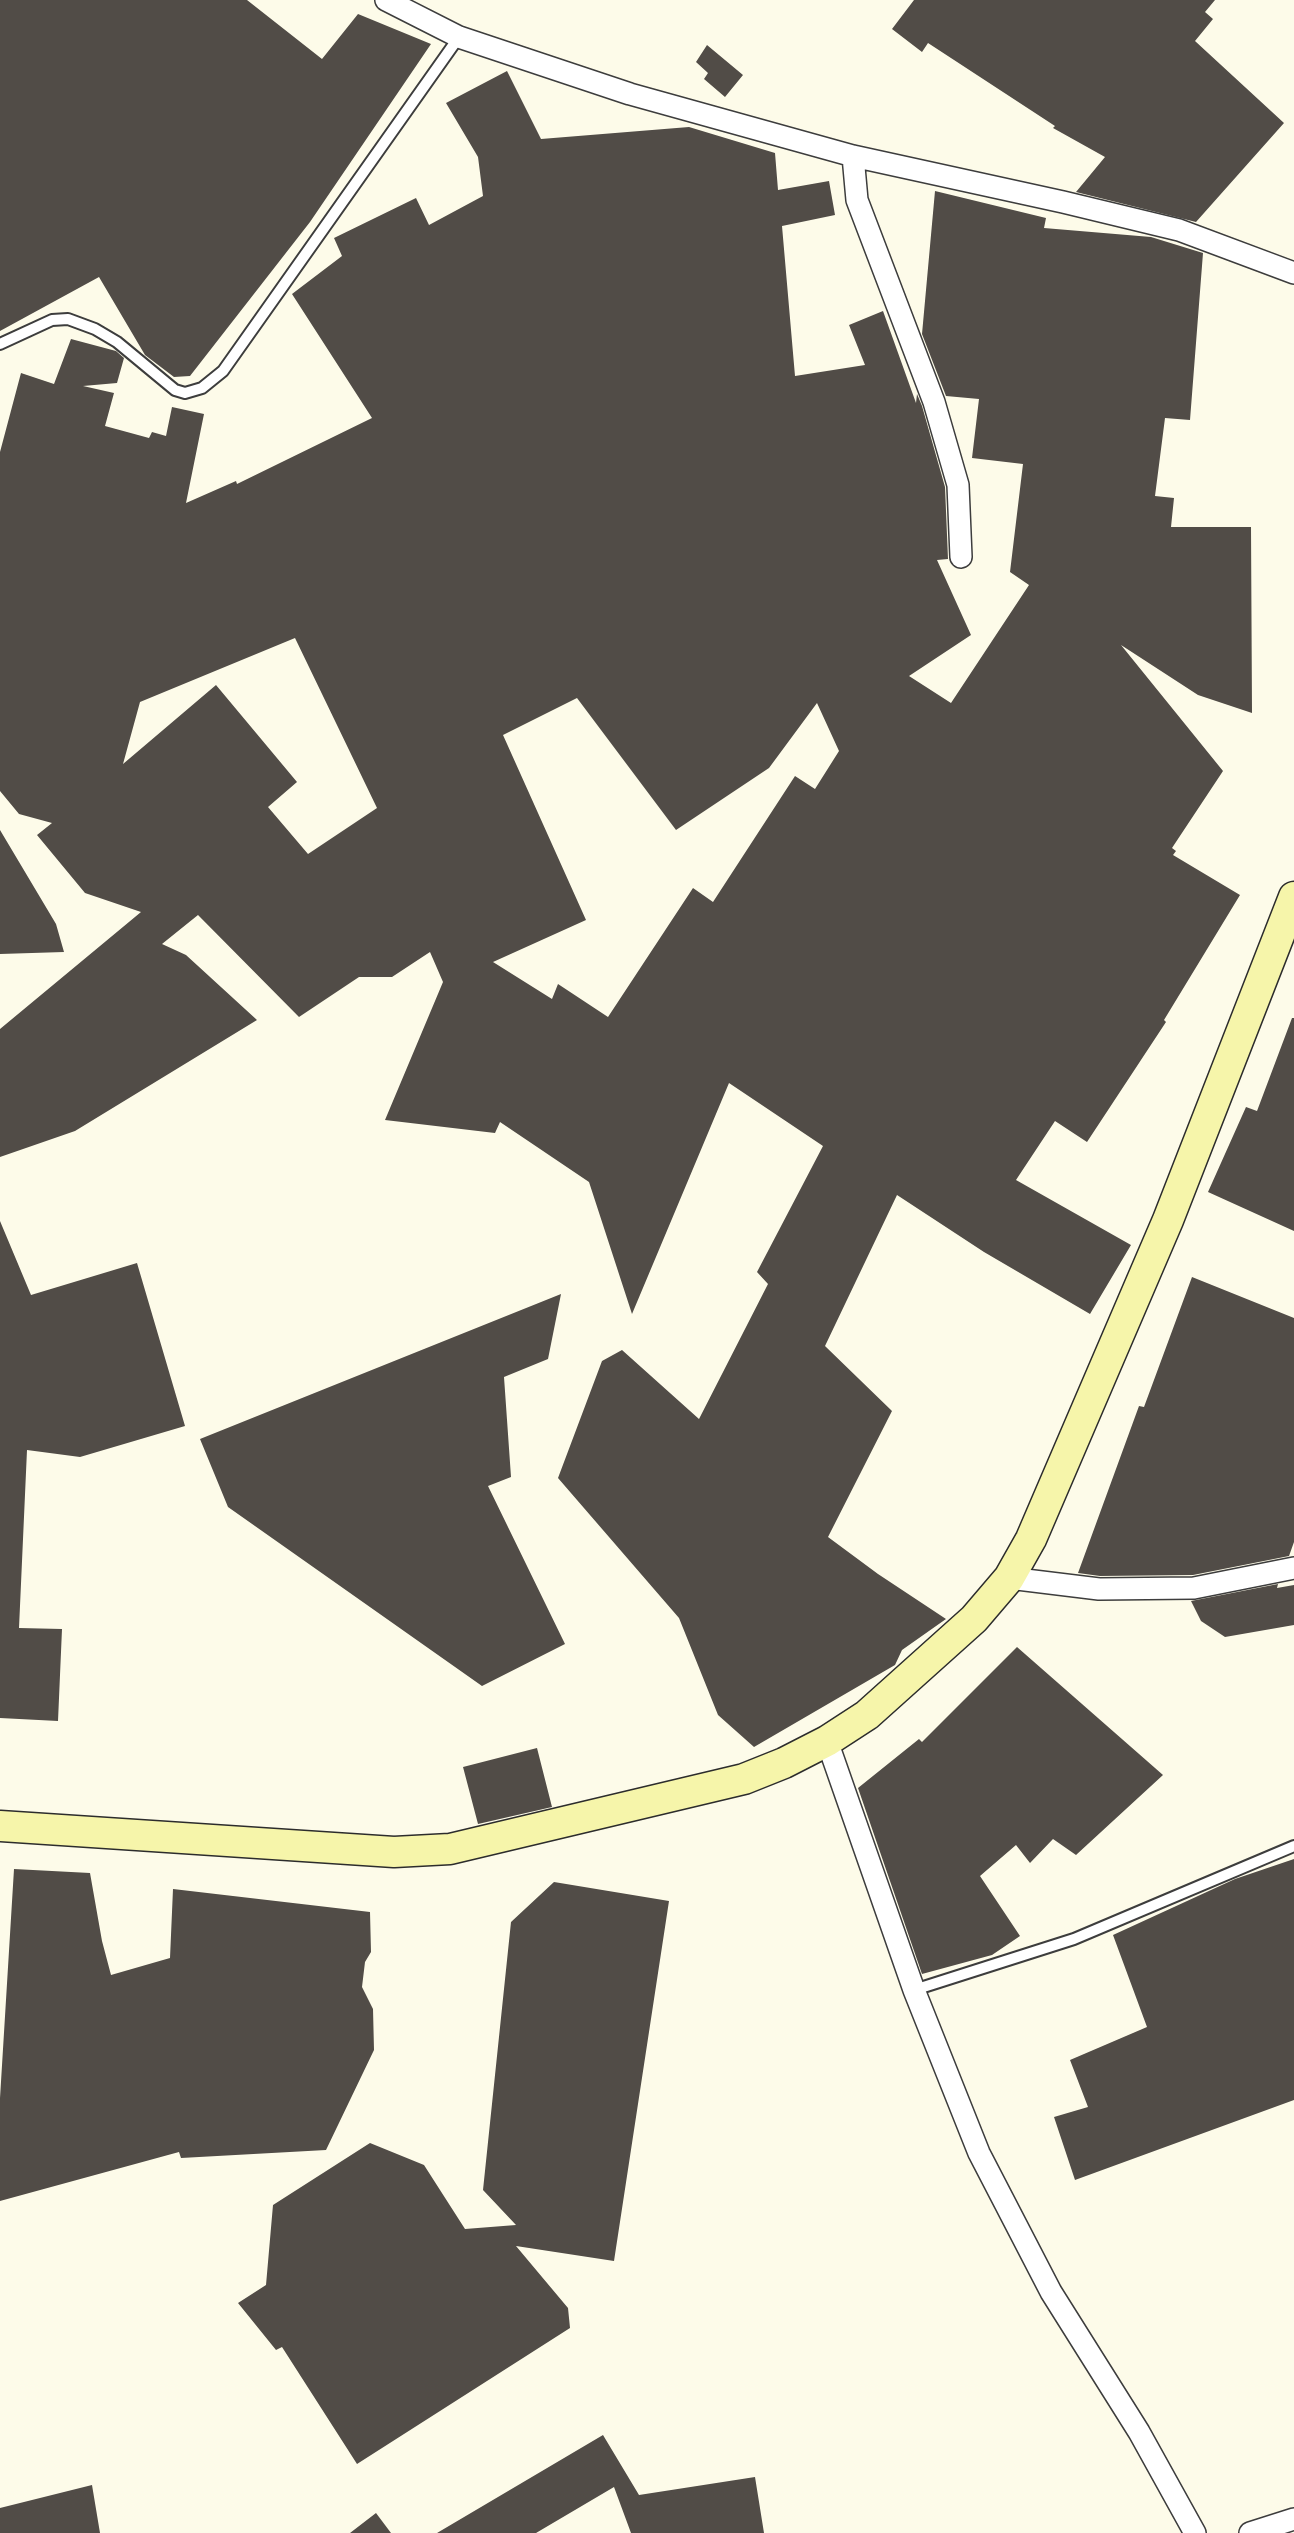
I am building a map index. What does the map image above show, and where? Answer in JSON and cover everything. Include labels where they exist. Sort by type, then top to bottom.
[{"type":"street","points":[[386,0],[459,37],[630,94],[853,156],[1179,230],[1294,273]]},
{"type":"street","points":[[853,156],[857,200],[934,402],[958,485],[961,557]]},
{"type":"street","points":[[0,1825],[394,1852],[450,1849],[744,1779],[784,1763],[827,1741],[867,1715],[974,1619],[1009,1578],[1031,1539],[1168,1220],[1294,898]]},
{"type":"street","points":[[1009,1578],[1099,1589],[1194,1588],[1294,1568]]},
{"type":"street","points":[[827,1741],[914,1990],[979,2153],[1051,2292],[1139,2432],[1195,2533]]},
{"type":"street","points":[[1250,2533],[1294,2519]]},
{"type":"lane","points":[[0,344],[52,320],[68,319],[95,329],[117,342],[175,390],[185,393],[202,388],[223,371],[459,37]]},
{"type":"lane","points":[[914,1990],[1074,1939],[1294,1846]]},
{"type":"building","points":[[0,0],[247,0],[322,59],[358,14],[431,44],[310,222],[190,376],[174,377],[145,355],[99,277],[0,331]]},
{"type":"building","points":[[914,0],[1215,0],[1205,12],[1213,19],[1195,41],[1284,123],[1196,222],[1076,192],[1105,157],[1053,128],[1055,126],[928,43],[922,52],[892,29]]},
{"type":"building","points":[[707,45],[743,75],[725,97],[704,79],[708,73],[696,62]]},
{"type":"building","points":[[507,71],[541,139],[689,127],[775,153],[778,190],[829,181],[835,215],[782,226],[795,376],[865,365],[849,325],[883,311],[916,403],[917,394],[922,406],[945,487],[948,559],[937,560],[971,635],[909,676],[951,703],[1029,585],[1010,572],[1023,464],[972,458],[979,399],[946,396],[922,334],[935,191],[1046,218],[1044,228],[1151,237],[1203,253],[1190,420],[1165,418],[1155,496],[1174,498],[1171,527],[1251,527],[1252,713],[1198,695],[1121,645],[1223,771],[1172,848],[1176,851],[1173,855],[1240,895],[1164,1020],[1166,1022],[1087,1142],[1055,1121],[1016,1180],[1131,1245],[1090,1314],[984,1252],[897,1195],[825,1346],[892,1411],[828,1537],[946,1619],[902,1650],[895,1665],[754,1747],[718,1715],[679,1618],[558,1478],[602,1361],[622,1350],[699,1419],[768,1284],[757,1272],[823,1146],[729,1083],[632,1314],[589,1182],[500,1122],[495,1133],[385,1120],[443,982],[430,952],[392,977],[359,977],[299,1017],[198,915],[162,944],[186,955],[257,1020],[75,1131],[0,1157],[0,1029],[141,912],[85,893],[37,835],[52,823],[19,814],[0,791],[0,452],[21,373],[54,384],[71,339],[116,351],[124,358],[117,383],[83,386],[114,393],[105,426],[149,438],[152,432],[166,436],[172,407],[204,414],[186,503],[236,481],[237,484],[372,418],[292,294],[342,256],[334,238],[416,198],[429,225],[483,196],[478,157],[446,103]],"holes":[[[295,638],[377,808],[308,854],[268,807],[297,782],[216,685],[123,764],[140,702]],[[577,698],[676,830],[769,768],[817,703],[839,751],[815,789],[795,776],[713,902],[693,888],[608,1017],[558,984],[552,999],[493,962],[586,920],[503,735]]]},
{"type":"building","points":[[0,830],[56,924],[64,952],[0,954]]},
{"type":"building","points":[[1292,1018],[1294,1231],[1208,1192],[1246,1107],[1257,1111]]},
{"type":"building","points":[[0,1221],[31,1295],[137,1263],[185,1426],[80,1457],[27,1450],[19,1628],[62,1629],[58,1721],[0,1718]]},
{"type":"building","points":[[1192,1277],[1294,1318],[1294,1542],[1289,1556],[1193,1575],[1100,1576],[1078,1573],[1139,1406],[1144,1407]]},
{"type":"building","points":[[561,1294],[548,1359],[504,1377],[511,1477],[488,1486],[565,1644],[482,1686],[228,1507],[200,1439]]},
{"type":"building","points":[[1278,1584],[1277,1588],[1294,1585],[1294,1625],[1225,1637],[1201,1621],[1191,1601]]},
{"type":"building","points":[[1017,1647],[1163,1775],[1076,1855],[1053,1839],[1030,1863],[1016,1845],[980,1876],[1020,1936],[992,1955],[922,1974],[858,1788],[919,1739],[922,1742]]},
{"type":"building","points":[[537,1748],[552,1807],[478,1824],[463,1767]]},
{"type":"building","points":[[1294,1859],[1294,2100],[1075,2180],[1054,2117],[1088,2107],[1070,2060],[1147,2027],[1113,1935],[1235,1879]]},
{"type":"building","points":[[14,1869],[90,1873],[111,1975],[170,1958],[173,1889],[370,1912],[371,1952],[365,1962],[362,1987],[373,2009],[374,2050],[326,2150],[181,2158],[179,2152],[0,2201],[0,2098]]},
{"type":"building","points":[[554,1882],[669,1901],[614,2261],[516,2246],[568,2308],[570,2328],[357,2464],[282,2347],[276,2350],[238,2303],[266,2285],[273,2205],[370,2143],[424,2165],[465,2229],[516,2225],[483,2190],[511,1922]]},
{"type":"building","points":[[603,2435],[639,2495],[755,2477],[764,2533],[631,2533],[614,2487],[536,2533],[437,2533]]},
{"type":"building","points":[[92,2485],[100,2533],[0,2533],[0,2508]]},
{"type":"building","points":[[376,2513],[391,2533],[350,2533]]}]
